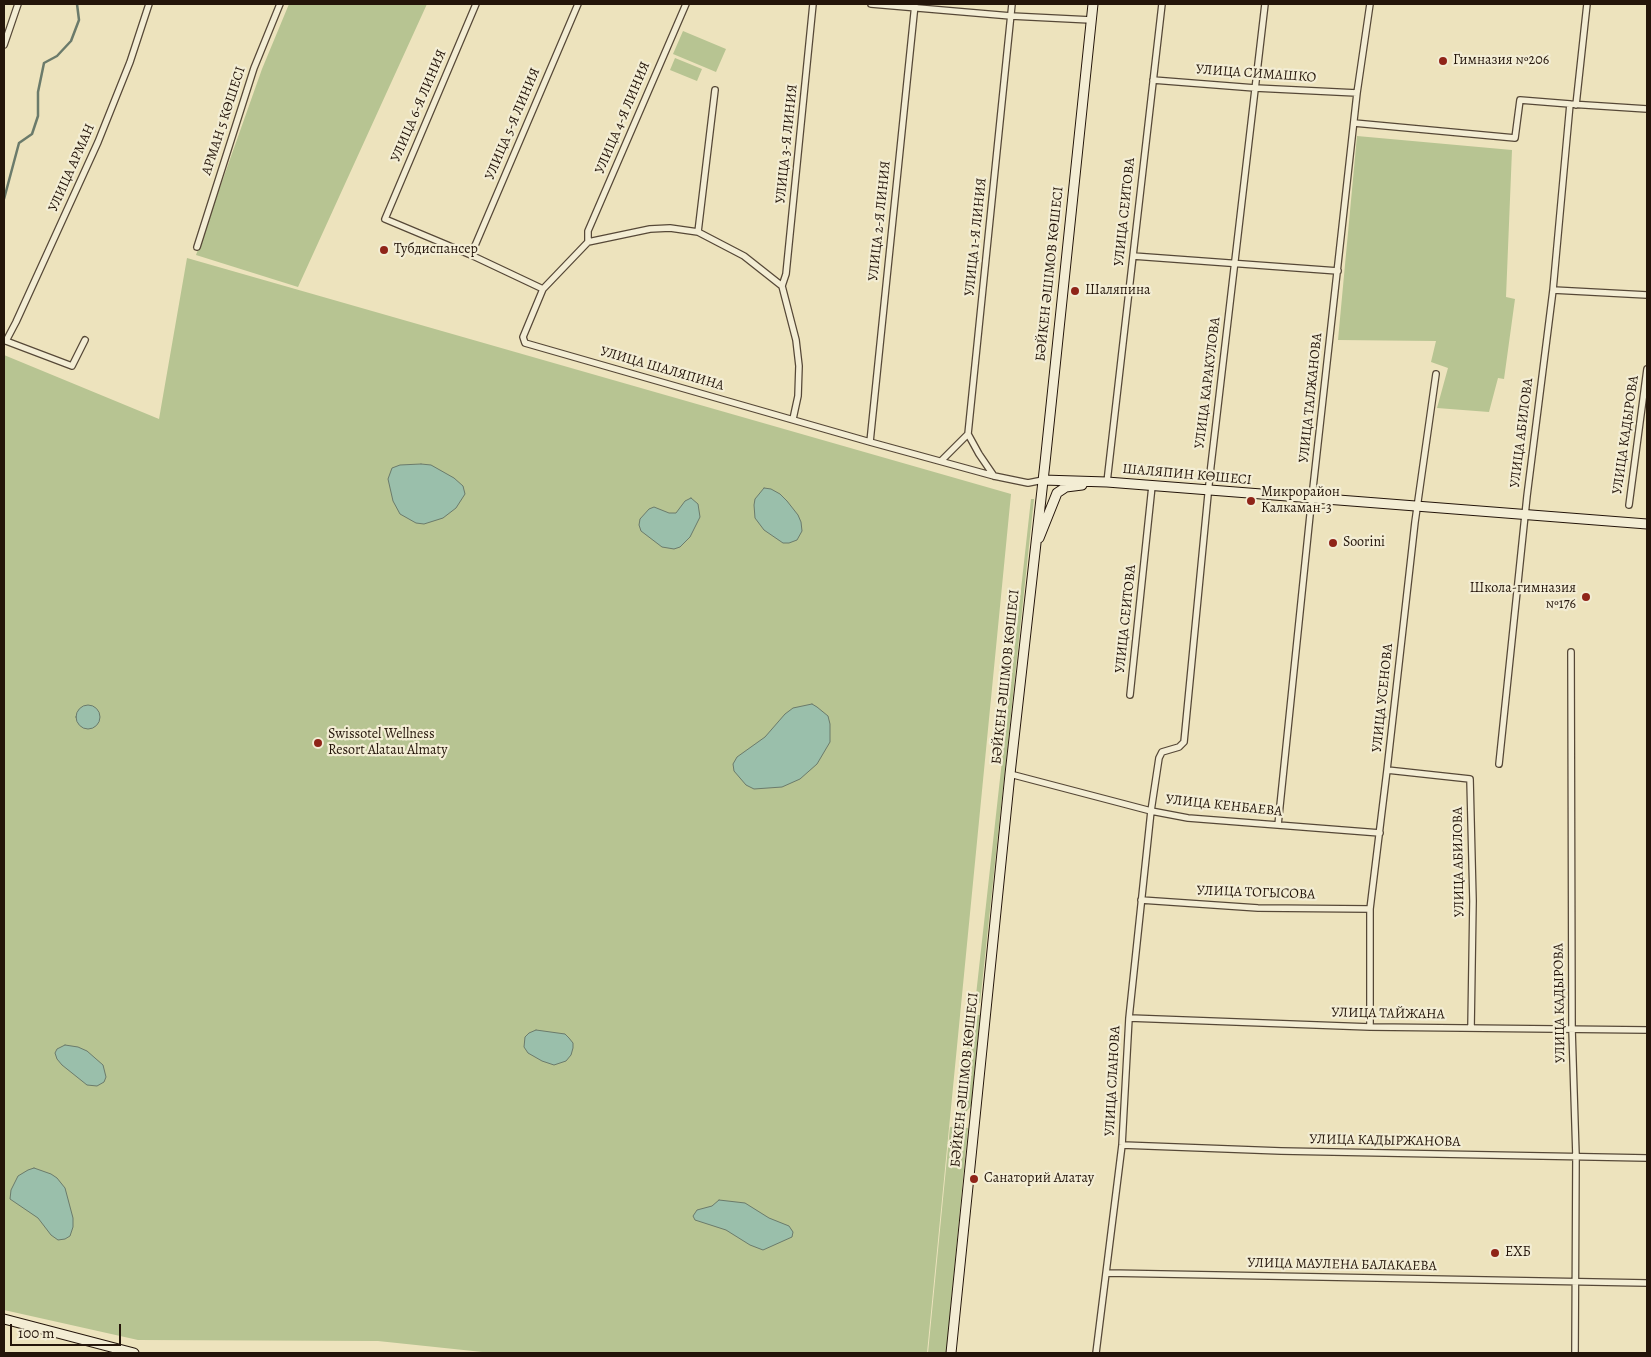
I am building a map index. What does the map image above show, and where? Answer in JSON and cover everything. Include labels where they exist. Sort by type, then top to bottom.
[{"type":"main road","name":"БӘЙКЕН ӘШІМОВ КӨШЕСІ","points":[[951,1353],[1010,774],[1093,4]]},
{"type":"main road","name":"ШАЛЯПИН КӨШЕСІ","points":[[1043,480],[1107,482],[1647,524]]},
{"type":"main road","points":[[1034,552],[1058,493],[1066,487],[1107,482]]},
{"type":"main road","points":[[4,1319],[134,1353]]},
{"type":"street","points":[[4,45],[18,4]]},
{"type":"street","name":"УЛИЦА АРМАН","points":[[6,340],[98,142],[130,62],[149,4]]},
{"type":"street","name":"АРМАН 5 КӨШЕСІ","points":[[197,247],[254,68],[280,4]]},
{"type":"street","name":"УЛИЦА 6-Я ЛИНИЯ","points":[[471,255],[384,219],[476,4]]},
{"type":"street","name":"УЛИЦА 5-Я ЛИНИЯ","points":[[471,255],[578,4]]},
{"type":"street","name":"УЛИЦА 4-Я ЛИНИЯ","points":[[588,242],[588,231],[686,4]]},
{"type":"street","name":"УЛИЦА 3-Я ЛИНИЯ","points":[[782,286],[786,274],[814,4]]},
{"type":"street","points":[[871,4],[915,6],[1011,16],[1091,20]]},
{"type":"street","name":"УЛИЦА 1-Я ЛИНИЯ","points":[[968,434],[1012,4]]},
{"type":"street","name":"УЛИЦА СЕИТОВА","points":[[1107,482],[1162,4]]},
{"type":"street","name":"УЛИЦА КАРАКУЛОВА","points":[[1151,811],[1159,758],[1162,752],[1179,747],[1184,742],[1209,491],[1265,4]]},
{"type":"street","name":"УЛИЦА ТАЛЖАНОВА","points":[[1278,825],[1357,92],[1370,4]]},
{"type":"street","name":"УЛИЦА АБИЛОВА","points":[[1499,764],[1525,516],[1553,290],[1573,105],[1587,4]]},
{"type":"street","name":"УЛИЦА 2-Я ЛИНИЯ","points":[[870,442],[915,6]]},
{"type":"street","name":"УЛИЦА СИМАШКО","points":[[1153,80],[1255,88],[1357,92]]},
{"type":"street","points":[[698,232],[715,90]]},
{"type":"street","points":[[1354,123],[1515,138],[1520,100],[1647,109]]},
{"type":"street","points":[[471,255],[543,289],[588,242],[650,229],[670,228],[698,232],[744,256],[782,286],[796,340],[799,366],[798,396],[793,419]]},
{"type":"street","points":[[1133,256],[1338,271]]},
{"type":"street","name":"УЛИЦА ШАЛЯПИНА","points":[[543,289],[523,337],[525,343],[793,419]]},
{"type":"street","points":[[1553,290],[1647,295]]},
{"type":"street","points":[[6,340],[72,366],[84,340]]},
{"type":"street","name":"УЛИЦА КАДЫРОВА","points":[[1629,505],[1647,369]]},
{"type":"street","name":"УЛИЦА УСЕНОВА","points":[[1370,1027],[1370,909],[1418,505],[1436,374]]},
{"type":"street","name":"ШАЛЯПИН КӨШЕСІ","points":[[793,419],[994,476],[1028,483],[1043,480]]},
{"type":"street","points":[[941,461],[968,434],[994,476]]},
{"type":"street","name":"УЛИЦА СЕИТОВА","points":[[1130,695],[1152,486]]},
{"type":"street","name":"УЛИЦА КАДЫРОВА","points":[[1571,652],[1572,1029],[1576,1156],[1575,1353]]},
{"type":"street","name":"УЛИЦА АБИЛОВА","points":[[1387,770],[1470,779],[1473,902],[1471,1028]]},
{"type":"street","name":"УЛИЦА КЕНБАЕВА","points":[[1010,774],[1151,811],[1188,818],[1380,833]]},
{"type":"street","name":"УЛИЦА СЛАНОВА","points":[[1096,1353],[1122,1145],[1129,1018],[1151,811]]},
{"type":"street","name":"УЛИЦА ТОГЫСОВА","points":[[1141,900],[1258,908],[1370,909]]},
{"type":"street","name":"УЛИЦА ТАЙЖАНА","points":[[1129,1018],[1370,1027],[1647,1030]]},
{"type":"street","name":"УЛИЦА КАДЫРЖАНОВА","points":[[1122,1145],[1291,1152],[1647,1158]]},
{"type":"street","name":"УЛИЦА МАУЛЕНА БАЛАКАЕВА","points":[[1107,1273],[1647,1283]]},
{"type":"shaded area","points":[[289,4],[427,4],[298,287],[196,255],[262,69]]},
{"type":"shaded area","points":[[683,31],[726,49],[716,72],[673,54]]},
{"type":"shaded area","points":[[675,58],[702,69],[697,81],[670,70]]},
{"type":"shaded area","points":[[1357,136],[1512,150],[1506,297],[1515,299],[1504,379],[1498,378],[1489,412],[1437,408],[1448,368],[1431,362],[1436,341],[1338,340]]},
{"type":"shaded area","points":[[187,258],[1011,494],[927,1353],[492,1353],[378,1341],[138,1340],[4,1310],[4,355],[159,419]]},
{"type":"shaded area","points":[[400,465],[431,465],[454,478],[463,486],[465,494],[456,508],[443,518],[424,524],[416,523],[400,514],[393,501],[388,479],[392,468]]},
{"type":"shaded area","points":[[764,488],[771,489],[780,494],[798,515],[802,531],[797,540],[783,543],[764,530],[755,518],[755,499]]},
{"type":"shaded area","points":[[691,498],[698,504],[700,517],[690,537],[680,547],[674,549],[662,547],[641,531],[640,519],[649,509],[654,507],[669,513],[676,513],[685,501]]},
{"type":"shaded area","points":[[1031,499],[1034,499],[980,1003],[975,1004]]},
{"type":"shaded area","points":[[812,704],[828,716],[830,724],[830,742],[817,764],[800,779],[782,787],[754,789],[746,785],[734,771],[733,764],[737,757],[765,737],[785,714],[793,708]]},
{"type":"shaded area","points":[[83,705],[93,705],[100,712],[100,722],[93,729],[83,729],[76,722],[76,712]]},
{"type":"shaded area","points":[[971,1015],[980,1015],[971,1106],[966,1112],[961,1112]]},
{"type":"shaded area","points":[[536,1030],[565,1034],[569,1038],[573,1043],[573,1048],[571,1055],[566,1061],[554,1065],[528,1053],[524,1047],[525,1037]]},
{"type":"shaded area","points":[[65,1045],[87,1051],[103,1065],[106,1077],[104,1082],[97,1086],[87,1085],[62,1065],[55,1053],[57,1049]]},
{"type":"shaded area","points":[[950,1127],[968,1128],[946,1353],[928,1353]]},
{"type":"shaded area","points":[[34,1168],[51,1174],[65,1188],[73,1218],[73,1227],[70,1236],[65,1239],[58,1240],[51,1235],[38,1218],[10,1199],[11,1190],[18,1176]]},
{"type":"shaded area","points":[[719,1200],[745,1203],[769,1218],[789,1226],[793,1232],[792,1237],[763,1250],[750,1245],[726,1230],[695,1220],[693,1216],[697,1210],[712,1206]]},
{"type":"waterway","points":[[4,199],[19,143],[32,134],[38,116],[38,92],[44,63],[57,56],[71,41],[79,20],[77,4]]},
{"type":"place","name":"Гимназия №206","points":[[1443,61]]},
{"type":"place","name":"Тубдиспансер","points":[[384,250]]},
{"type":"place","name":"Шаляпина","points":[[1075,291]]},
{"type":"place","name":"Микрорайон Калкаман-3","points":[[1251,501]]},
{"type":"place","name":"Soorini","points":[[1333,543]]},
{"type":"place","name":"Школа-гимназия №176","points":[[1586,597]]},
{"type":"place","name":"Swissotel Wellness Resort Alatau Almaty","points":[[318,743]]},
{"type":"place","name":"Санаторий Алатау","points":[[974,1179]]},
{"type":"place","name":"ЕХБ","points":[[1495,1253]]}]
